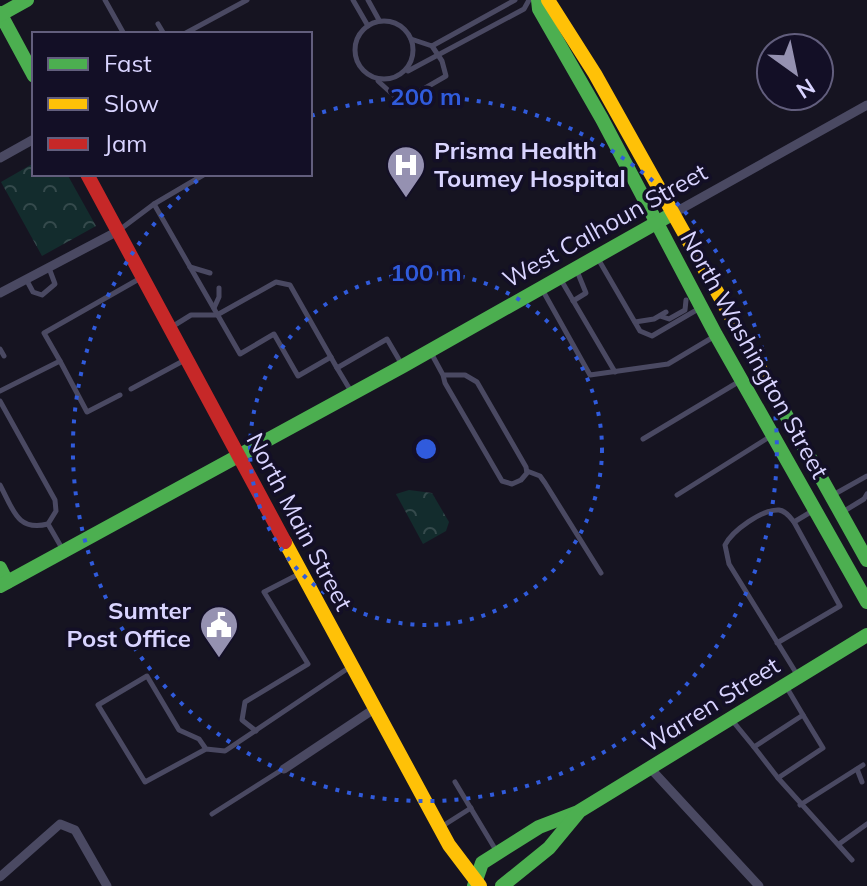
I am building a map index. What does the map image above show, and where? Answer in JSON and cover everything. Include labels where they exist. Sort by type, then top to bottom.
[{"type":"main road","points":[[27,0],[0,14],[32,72]]},
{"type":"main road","name":"North Washington Street","points":[[538,0],[539,9],[602,119],[656,223],[691,301],[716,335],[867,602]]},
{"type":"main road","name":"North Washington Street","points":[[548,0],[595,74],[867,560]]},
{"type":"main road","name":"North Main Street","points":[[88,176],[374,709],[440,828],[477,885]]},
{"type":"main road","name":"West Calhoun Street","points":[[2,578],[63,551],[239,456],[672,214]]},
{"type":"main road","name":"Warren Street","points":[[477,885],[482,863],[539,827],[578,812],[867,635]]},
{"type":"main road","name":"Warren Street","points":[[502,886],[549,848],[578,812]]},
{"type":"street","name":"West Calhoun Street","points":[[672,214],[867,105]]},
{"type":"street","points":[[0,158],[32,140]]},
{"type":"street","points":[[0,293],[118,231]]},
{"type":"street","points":[[284,769],[374,709]]},
{"type":"street","points":[[650,768],[759,886]]},
{"type":"street","points":[[0,877],[60,824],[75,830],[107,886]]},
{"type":"lane","points":[[105,0],[123,32]]},
{"type":"lane","points":[[188,32],[247,0]]},
{"type":"lane","points":[[353,0],[368,26]]},
{"type":"lane","points":[[368,0],[379,20]]},
{"type":"lane","points":[[432,46],[515,0]]},
{"type":"lane","points":[[377,80],[395,79],[524,9],[529,0]]},
{"type":"lane","points":[[401,102],[362,69],[355,44],[368,26],[379,20],[403,27],[411,39],[413,50],[407,72]]},
{"type":"lane","points":[[158,24],[163,32]]},
{"type":"lane","points":[[411,39],[432,46],[446,76],[413,95]]},
{"type":"lane","points":[[118,231],[154,204],[201,176]]},
{"type":"lane","points":[[154,204],[240,354],[274,334],[298,376],[331,357]]},
{"type":"lane","points":[[597,257],[640,331],[652,336],[691,301]]},
{"type":"lane","points":[[190,267],[210,273]]},
{"type":"lane","points":[[26,279],[33,292],[42,295],[55,284],[48,268]]},
{"type":"lane","points":[[573,301],[586,293],[586,286],[576,268]]},
{"type":"lane","points":[[559,277],[615,372]]},
{"type":"lane","points":[[120,395],[87,412],[44,333],[142,278]]},
{"type":"lane","points":[[170,328],[191,315],[215,312],[276,282],[290,285],[352,394]]},
{"type":"lane","points":[[215,312],[219,288]]},
{"type":"lane","points":[[541,288],[590,375],[668,364],[716,335]]},
{"type":"lane","points":[[635,322],[663,314],[669,319],[685,310],[691,301]]},
{"type":"lane","points":[[337,368],[387,339],[403,366]]},
{"type":"lane","points":[[0,349],[4,356]]},
{"type":"lane","points":[[429,350],[502,481],[512,484],[525,477],[527,471]]},
{"type":"lane","points":[[131,389],[186,360]]},
{"type":"lane","points":[[0,391],[60,361]]},
{"type":"lane","points":[[443,375],[465,375],[477,382],[527,471],[540,476],[601,573]]},
{"type":"lane","points":[[643,439],[741,380]]},
{"type":"lane","points":[[0,401],[55,500],[56,511],[48,524],[34,527],[22,522],[0,485]]},
{"type":"lane","points":[[677,495],[772,435]]},
{"type":"lane","points":[[831,496],[867,476]]},
{"type":"lane","points":[[840,513],[866,499]]},
{"type":"lane","points":[[777,643],[840,606],[794,522],[780,510],[737,528],[725,545],[729,564],[777,643],[803,715],[823,748],[778,778]]},
{"type":"lane","points":[[794,522],[815,510]]},
{"type":"lane","points":[[48,524],[63,551]]},
{"type":"lane","points":[[256,731],[242,720],[245,702],[308,664],[264,592],[302,572]]},
{"type":"lane","points":[[206,749],[199,739],[179,730],[147,676],[98,705],[145,782],[206,749],[225,751],[351,667]]},
{"type":"lane","points":[[754,747],[803,715]]},
{"type":"lane","points":[[731,718],[800,805],[852,860]]},
{"type":"lane","points":[[800,805],[860,767],[863,778]]},
{"type":"lane","points":[[212,814],[284,769]]},
{"type":"lane","points":[[455,782],[498,853]]},
{"type":"lane","points":[[440,828],[471,808]]},
{"type":"lane","points":[[839,844],[867,824]]},
{"type":"green space","points":[[32,164],[32,176],[68,176],[96,226],[42,256],[1,182]]},
{"type":"green space","points":[[409,490],[432,493],[449,522],[446,531],[423,544],[396,494]]},
{"type":"traffic: fast","points":[[0,15],[27,0]]},
{"type":"traffic: fast","points":[[538,0],[539,9],[602,119],[716,335],[867,602]]},
{"type":"traffic: fast","points":[[0,13],[32,72]]},
{"type":"traffic: fast","points":[[0,586],[403,366],[672,214]]},
{"type":"traffic: fast","points":[[772,390],[867,560]]},
{"type":"traffic: fast","points":[[0,568],[7,582]]},
{"type":"traffic: fast","points":[[474,886],[482,863],[539,827],[578,812],[867,635]]},
{"type":"traffic: fast","points":[[502,886],[549,848],[578,813]]},
{"type":"traffic: slow","points":[[548,0],[595,74],[772,390]]},
{"type":"traffic: slow","points":[[285,542],[449,845],[480,886]]},
{"type":"traffic: jam","points":[[88,176],[285,542]]},
{"type":"place","name":"Prisma Health Toumey Hospital","points":[[406,199]]},
{"type":"place","name":"Sumter Post Office","points":[[219,659]]}]
